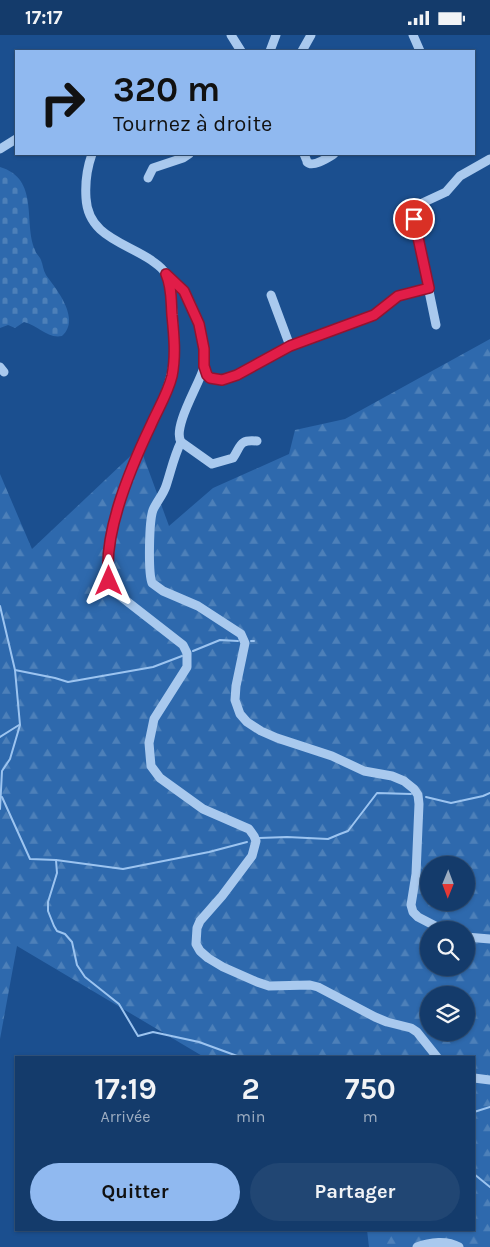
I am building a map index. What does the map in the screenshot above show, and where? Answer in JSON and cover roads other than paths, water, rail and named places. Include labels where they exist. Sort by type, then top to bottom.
[{"type":"street","points":[[231,35],[240,50]]},
{"type":"street","points":[[270,50],[276,35]]},
{"type":"street","points":[[303,50],[311,35]]},
{"type":"street","points":[[413,35],[420,50]]},
{"type":"street","points":[[0,149],[15,140]]},
{"type":"street","points":[[92,155],[86,175],[86,194],[88,210],[94,223],[102,232],[156,264],[184,291],[199,324],[204,349],[204,366],[208,376],[215,379],[222,380],[237,375],[290,346],[374,315],[398,296],[429,288]]},
{"type":"street","points":[[148,178],[154,167],[188,155]]},
{"type":"street","points":[[304,155],[307,162],[313,163],[332,155]]},
{"type":"street","points":[[436,325],[414,219],[415,208],[446,192],[460,176],[490,159]]},
{"type":"street","points":[[166,274],[170,287],[174,339],[172,372],[167,389],[137,455],[116,512],[110,548],[108,577],[114,592],[182,645],[187,653],[187,667],[154,719],[148,743],[148,754],[152,769],[160,778],[204,809],[249,829],[256,841],[252,856],[222,896],[200,921],[197,928],[196,944],[200,951],[208,958],[257,982],[269,986],[310,985],[318,987],[382,1021],[411,1028],[417,1032],[436,1056]]},
{"type":"street","points":[[271,295],[290,346]]},
{"type":"street","points":[[204,366],[179,432],[181,442],[208,463],[215,464],[233,458],[241,443],[257,441]]},
{"type":"street","points":[[181,442],[173,460],[166,488],[156,504],[151,517],[150,568],[152,583],[163,591],[198,606],[241,634],[245,643],[235,700],[238,710],[247,722],[269,735],[332,756],[364,771],[392,776],[404,781],[414,789],[418,795],[419,804],[416,874],[411,905],[413,912],[426,921]]},
{"type":"street","points":[[475,938],[490,939]]},
{"type":"street","points":[[475,1078],[490,1080]]},
{"type":"street","points":[[417,1247],[424,1244],[444,1243],[459,1247]]},
{"type":"waterway","points":[[0,606],[15,670],[20,725],[10,759],[2,771],[0,809]]},
{"type":"waterway","points":[[193,651],[220,640],[238,641]]},
{"type":"waterway","points":[[15,670],[68,682],[153,667],[182,656]]},
{"type":"waterway","points":[[0,737],[19,725]]},
{"type":"waterway","points":[[259,838],[328,839],[348,831],[377,793],[411,794]]},
{"type":"waterway","points":[[426,797],[451,803],[490,793]]},
{"type":"waterway","points":[[2,797],[30,859],[56,860],[57,873],[48,902],[48,911],[54,926],[57,931],[65,934],[72,942],[77,965],[85,977],[119,1004],[138,1036],[153,1032],[199,1042],[237,1056]]},
{"type":"waterway","points":[[56,860],[123,869],[209,852],[247,842]]},
{"type":"waterway","points":[[475,1112],[490,1107]]},
{"type":"waterway","points":[[475,1175],[490,1187]]}]
